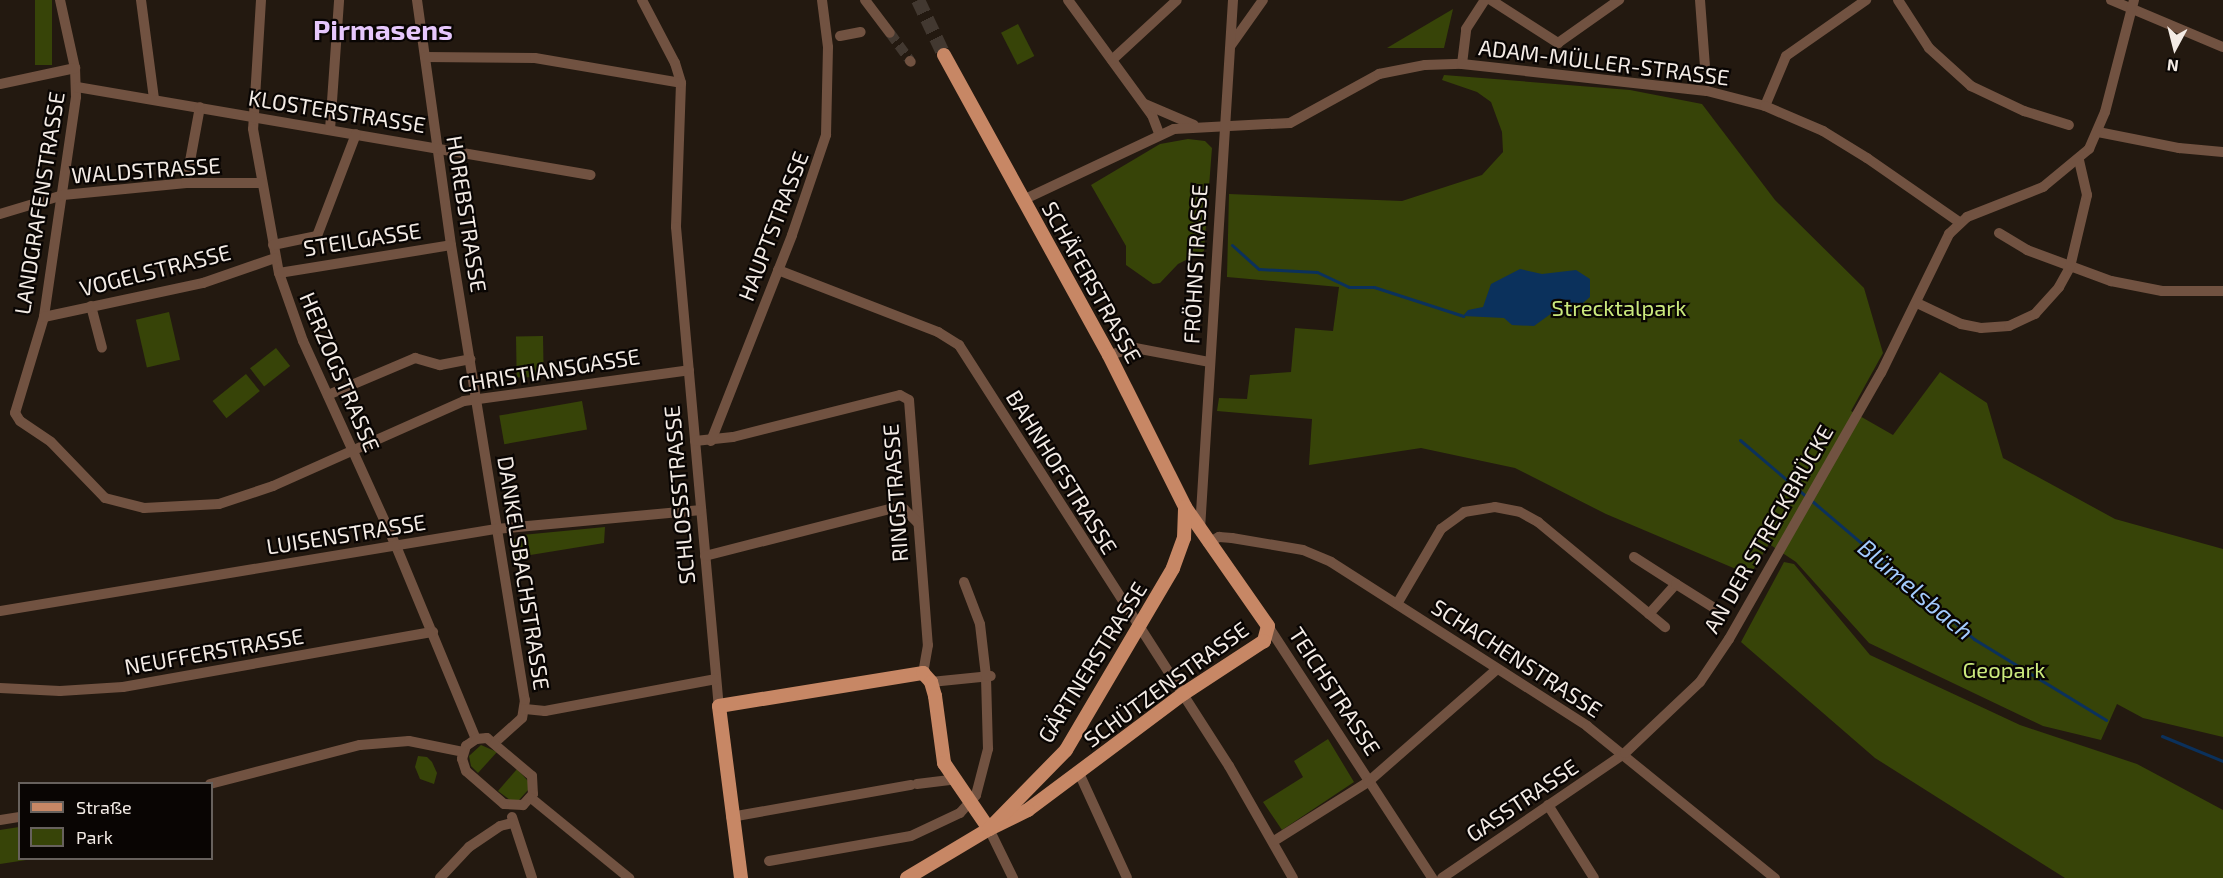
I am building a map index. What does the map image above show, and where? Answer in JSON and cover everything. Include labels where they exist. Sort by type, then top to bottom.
[{"type":"main road","name":"SCHÄFERSTRASSE","points":[[944,56],[1109,355],[1185,507],[1200,529]]},
{"type":"main road","name":"GÄRTNERSTRASSE","points":[[907,878],[989,830],[1066,750],[1138,630],[1181,550],[1185,507]]},
{"type":"main road","name":"TEICHSTRASSE","points":[[1200,529],[1268,626]]},
{"type":"main road","points":[[1181,550],[1197,544],[1211,547]]},
{"type":"main road","name":"SCHÜTZENSTRASSE","points":[[989,830],[1028,810],[1183,694],[1264,641],[1268,626]]},
{"type":"main road","points":[[719,706],[927,678]]},
{"type":"main road","name":"RINGSTRASSE","points":[[927,678],[941,754],[952,780],[989,830]]},
{"type":"main road","name":"SCHLOSSSTRASSE","points":[[719,706],[731,817],[741,878]]},
{"type":"street","name":"LANDGRAFENSTRASSE","points":[[15,413],[44,317],[77,87],[60,0]]},
{"type":"street","points":[[141,0],[154,99]]},
{"type":"street","name":"HERZOGSTRASSE","points":[[261,0],[252,117],[279,273],[328,395],[396,546],[476,738]]},
{"type":"street","points":[[330,130],[339,0]]},
{"type":"street","name":"HOREBSTRASSE","points":[[417,0],[451,245],[477,398]]},
{"type":"street","points":[[425,57],[535,58],[681,83],[675,63],[642,0]]},
{"type":"street","name":"HAUPTSTRASSE","points":[[711,441],[778,270],[826,135],[828,47],[822,0]]},
{"type":"street","points":[[865,0],[872,28]]},
{"type":"street","points":[[1068,0],[1142,103],[1159,134]]},
{"type":"street","points":[[1112,60],[1177,0]]},
{"type":"street","name":"FRÖHNSTRASSE","points":[[1200,529],[1233,0]]},
{"type":"street","points":[[1231,45],[1263,0]]},
{"type":"street","points":[[1462,64],[1466,29],[1485,0]]},
{"type":"street","points":[[1491,0],[1558,43],[1619,0]]},
{"type":"street","points":[[1700,0],[1705,67]]},
{"type":"street","points":[[1765,106],[1786,56],[1866,0]]},
{"type":"street","points":[[1898,0],[1929,48],[1971,86],[2069,125]]},
{"type":"street","points":[[2111,0],[2132,5],[2223,47]]},
{"type":"street","points":[[2079,161],[2087,195],[2070,267],[2045,305],[2029,318],[2009,326],[1970,327],[1917,303],[1945,242],[1959,222],[2026,196],[2079,161],[2098,132],[2132,5]]},
{"type":"street","points":[[840,36],[872,28],[890,33]]},
{"type":"street","name":"ADAM-MÜLLER-STRASSE","points":[[1194,126],[1290,123],[1379,74],[1425,65],[1462,64],[1707,92],[1765,106],[1822,131],[1867,158],[1959,222]]},
{"type":"street","points":[[0,84],[75,68]]},
{"type":"street","name":"SCHLOSSSTRASSE","points":[[681,83],[676,227],[719,706]]},
{"type":"street","name":"KLOSTERSTRASSE","points":[[77,87],[591,175]]},
{"type":"street","points":[[1142,103],[1194,126]]},
{"type":"street","points":[[186,183],[200,107]]},
{"type":"street","points":[[1023,200],[1159,134],[1194,126]]},
{"type":"street","points":[[2098,132],[2179,148],[2223,152]]},
{"type":"street","points":[[273,244],[317,236],[356,134]]},
{"type":"street","name":"WALDSTRASSE","points":[[0,214],[63,195],[186,183],[262,183]]},
{"type":"street","points":[[1999,232],[2009,241],[2070,267],[2139,288],[2223,291]]},
{"type":"street","name":"STEILGASSE","points":[[279,273],[451,245]]},
{"type":"street","name":"VOGELSTRASSE","points":[[44,317],[203,283],[275,258]]},
{"type":"street","name":"BAHNHOFSTRASSE","points":[[778,270],[938,332],[959,345],[1138,630],[1183,694],[1274,841],[1293,878]]},
{"type":"street","name":"AN DER STRECKBRÜCKE","points":[[1625,753],[1693,690],[1729,639],[1881,373],[1917,303]]},
{"type":"street","points":[[92,306],[102,348]]},
{"type":"street","points":[[1109,355],[1135,348],[1209,362]]},
{"type":"street","points":[[328,395],[415,358],[440,365],[470,359]]},
{"type":"street","name":"CHRISTIANSGASSE","points":[[15,413],[20,422],[51,442],[100,495],[138,507],[228,502],[353,452],[454,404],[477,398],[689,370]]},
{"type":"street","name":"RINGSTRASSE","points":[[711,441],[905,396],[909,400],[928,657],[927,678]]},
{"type":"street","name":"DANKELSBACHSTRASSE","points":[[477,398],[525,709],[514,728],[495,742]]},
{"type":"street","points":[[695,441],[711,441]]},
{"type":"street","points":[[1397,604],[1441,529],[1464,512],[1495,507],[1520,512],[1538,522],[1665,627]]},
{"type":"street","points":[[705,556],[890,509],[904,509],[918,523]]},
{"type":"street","name":"LUISENSTRASSE","points":[[0,611],[496,529],[701,510]]},
{"type":"street","name":"SCHACHENSTRASSE","points":[[1211,547],[1219,537],[1312,553],[1397,604],[1625,753],[1775,878]]},
{"type":"street","points":[[1634,557],[1716,609]]},
{"type":"street","points":[[772,861],[911,836],[960,813],[971,803],[976,795],[988,749],[989,676],[980,624],[964,582]]},
{"type":"street","points":[[1649,614],[1676,584]]},
{"type":"street","name":"TEICHSTRASSE","points":[[1268,626],[1432,878]]},
{"type":"street","name":"NEUFFERSTRASSE","points":[[0,688],[60,691],[123,687],[433,632]]},
{"type":"street","points":[[1274,841],[1368,782],[1497,669]]},
{"type":"street","points":[[927,678],[989,676]]},
{"type":"street","points":[[525,709],[545,711],[716,680]]},
{"type":"street","points":[[463,752],[476,738],[495,742],[532,776],[531,798]]},
{"type":"street","points":[[213,782],[360,744],[408,741],[463,752]]},
{"type":"street","points":[[463,752],[466,771],[513,807]]},
{"type":"street","name":"GASSTRASSE","points":[[1442,878],[1625,753]]},
{"type":"street","points":[[1079,773],[1127,878]]},
{"type":"street","points":[[731,817],[952,780]]},
{"type":"street","points":[[513,807],[531,798]]},
{"type":"street","points":[[531,798],[629,878]]},
{"type":"street","points":[[1548,805],[1594,878]]},
{"type":"street","points":[[513,807],[512,823],[532,878]]},
{"type":"street","points":[[0,820],[18,817]]},
{"type":"street","points":[[440,878],[469,847],[500,826],[512,823]]},
{"type":"street","points":[[989,830],[1013,878]]},
{"type":"green space","points":[[35,0],[52,0],[52,65],[35,65]]},
{"type":"green space","points":[[1453,9],[1444,48],[1387,48],[1397,42]]},
{"type":"green space","points":[[1018,24],[1034,56],[1017,65],[1001,33]]},
{"type":"green space","name":"Strecktalpark","points":[[1444,75],[1630,90],[1702,104],[1775,200],[1864,288],[1883,353],[1851,411],[1893,435],[1940,372],[1987,403],[2003,458],[2115,519],[2223,549],[2223,737],[2143,718],[2117,704],[2101,740],[2043,726],[1869,643],[1796,562],[1769,544],[1750,575],[1606,514],[1515,468],[1421,448],[1309,465],[1312,419],[1217,411],[1219,398],[1247,399],[1250,375],[1291,372],[1295,328],[1333,331],[1339,287],[1227,277],[1229,194],[1402,201],[1482,175],[1503,152],[1502,132],[1491,102],[1477,92],[1442,80]]},
{"type":"green space","points":[[1188,139],[1205,141],[1212,148],[1204,251],[1178,264],[1160,283],[1153,284],[1126,265],[1126,246],[1091,185],[1160,144]]},
{"type":"green space","points":[[169,312],[180,360],[147,367],[136,320]]},
{"type":"green space","points":[[516,336],[543,336],[544,377],[517,377]]},
{"type":"green space","points":[[276,348],[290,366],[264,386],[250,368]]},
{"type":"green space","points":[[246,374],[260,391],[226,418],[213,401]]},
{"type":"green space","points":[[582,401],[587,430],[504,444],[499,416]]},
{"type":"green space","points":[[605,527],[604,543],[512,558],[510,542],[522,535]]},
{"type":"green space","points":[[1784,562],[1794,564],[1870,655],[2020,725],[2137,764],[2223,810],[2223,878],[2065,878],[1875,758],[1741,642]]},
{"type":"green space","points":[[1328,739],[1354,782],[1282,830],[1263,802],[1303,777],[1294,761]]},
{"type":"green space","points":[[481,745],[497,752],[478,773],[471,766],[469,756]]},
{"type":"green space","points":[[418,756],[427,757],[432,762],[437,773],[434,784],[420,779],[415,767]]},
{"type":"green space","points":[[517,769],[528,781],[528,790],[519,800],[510,800],[498,791]]},
{"type":"green space","points":[[18,827],[18,860],[26,860],[0,864],[0,830]]},
{"type":"water","points":[[1520,269],[1542,274],[1576,270],[1590,279],[1590,297],[1569,315],[1552,313],[1534,326],[1512,325],[1504,318],[1463,316],[1468,310],[1483,307],[1491,284]]},
{"type":"waterway","points":[[1232,245],[1259,269],[1317,272],[1349,287],[1374,287],[1463,316]]},
{"type":"waterway","name":"Blümelsbach","points":[[1740,440],[1807,497]]},
{"type":"waterway","name":"Blümelsbach","points":[[1812,501],[1974,639],[2106,720]]},
{"type":"waterway","name":"Blümelsbach","points":[[2162,736],[2223,761]]},
{"type":"tunnel","points":[[918,0],[944,55]]},
{"type":"tunnel","points":[[890,33],[910,61]]},
{"type":"district","name":"Pirmasens","points":[[383,29]]},
{"type":"park label","name":"Geopark","points":[[2004,670]]}]
